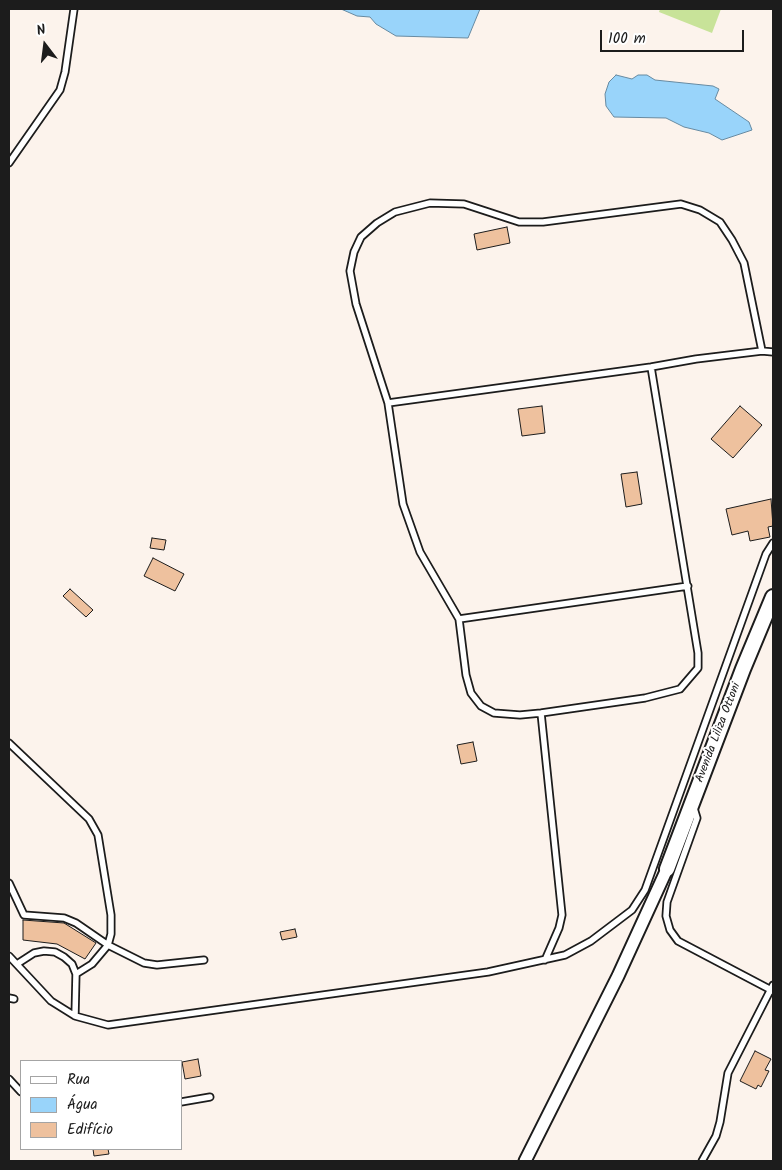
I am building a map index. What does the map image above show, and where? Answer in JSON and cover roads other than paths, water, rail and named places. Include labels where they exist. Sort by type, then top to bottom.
[{"type":"street","name":"Avenida Liliza Ottoni","points":[[668,869],[743,669],[773,598]]},
{"type":"street","points":[[525,1161],[618,976],[668,869]]},
{"type":"lane","points":[[9,164],[60,90],[65,72],[74,9]]},
{"type":"lane","points":[[651,367],[688,586],[698,653],[698,668],[680,689],[645,698],[520,715],[494,713],[481,706],[471,693],[466,675],[459,620],[420,552],[403,504],[388,403],[356,304],[350,271],[354,252],[362,237],[377,223],[395,212],[430,203],[464,204],[520,222],[543,222],[681,204],[700,210],[720,222],[744,263],[762,351]]},
{"type":"lane","points":[[388,403],[651,367],[696,359],[762,351],[773,352]]},
{"type":"lane","points":[[9,956],[51,1001],[74,1016],[108,1025],[488,972],[565,954],[605,931],[632,910],[645,890],[766,554],[773,543]]},
{"type":"lane","points":[[459,620],[688,586]]},
{"type":"lane","points":[[540,713],[562,915],[560,928],[545,960]]},
{"type":"lane","points":[[9,743],[94,825],[98,835],[111,915],[111,934],[108,945],[92,964],[76,974]]},
{"type":"lane","points":[[692,804],[697,818],[667,902],[666,916],[670,930],[678,942],[772,989],[728,1074],[716,1136],[702,1161]]},
{"type":"lane","points":[[9,883],[24,915],[64,918],[76,923],[108,945],[137,960],[158,965],[204,960]]},
{"type":"lane","points":[[17,964],[34,953],[54,952],[64,957],[76,974],[74,1016]]},
{"type":"lane","points":[[9,1079],[20,1091]]},
{"type":"lane","points":[[182,1102],[210,1097]]},
{"type":"water","points":[[341,9],[480,9],[468,38],[396,36],[376,24],[370,17],[357,16]]},
{"type":"water","points":[[616,75],[632,79],[638,75],[647,75],[655,80],[713,86],[719,89],[715,99],[749,122],[752,130],[722,140],[709,133],[684,127],[666,118],[614,117],[606,106],[605,94],[609,82]]}]
